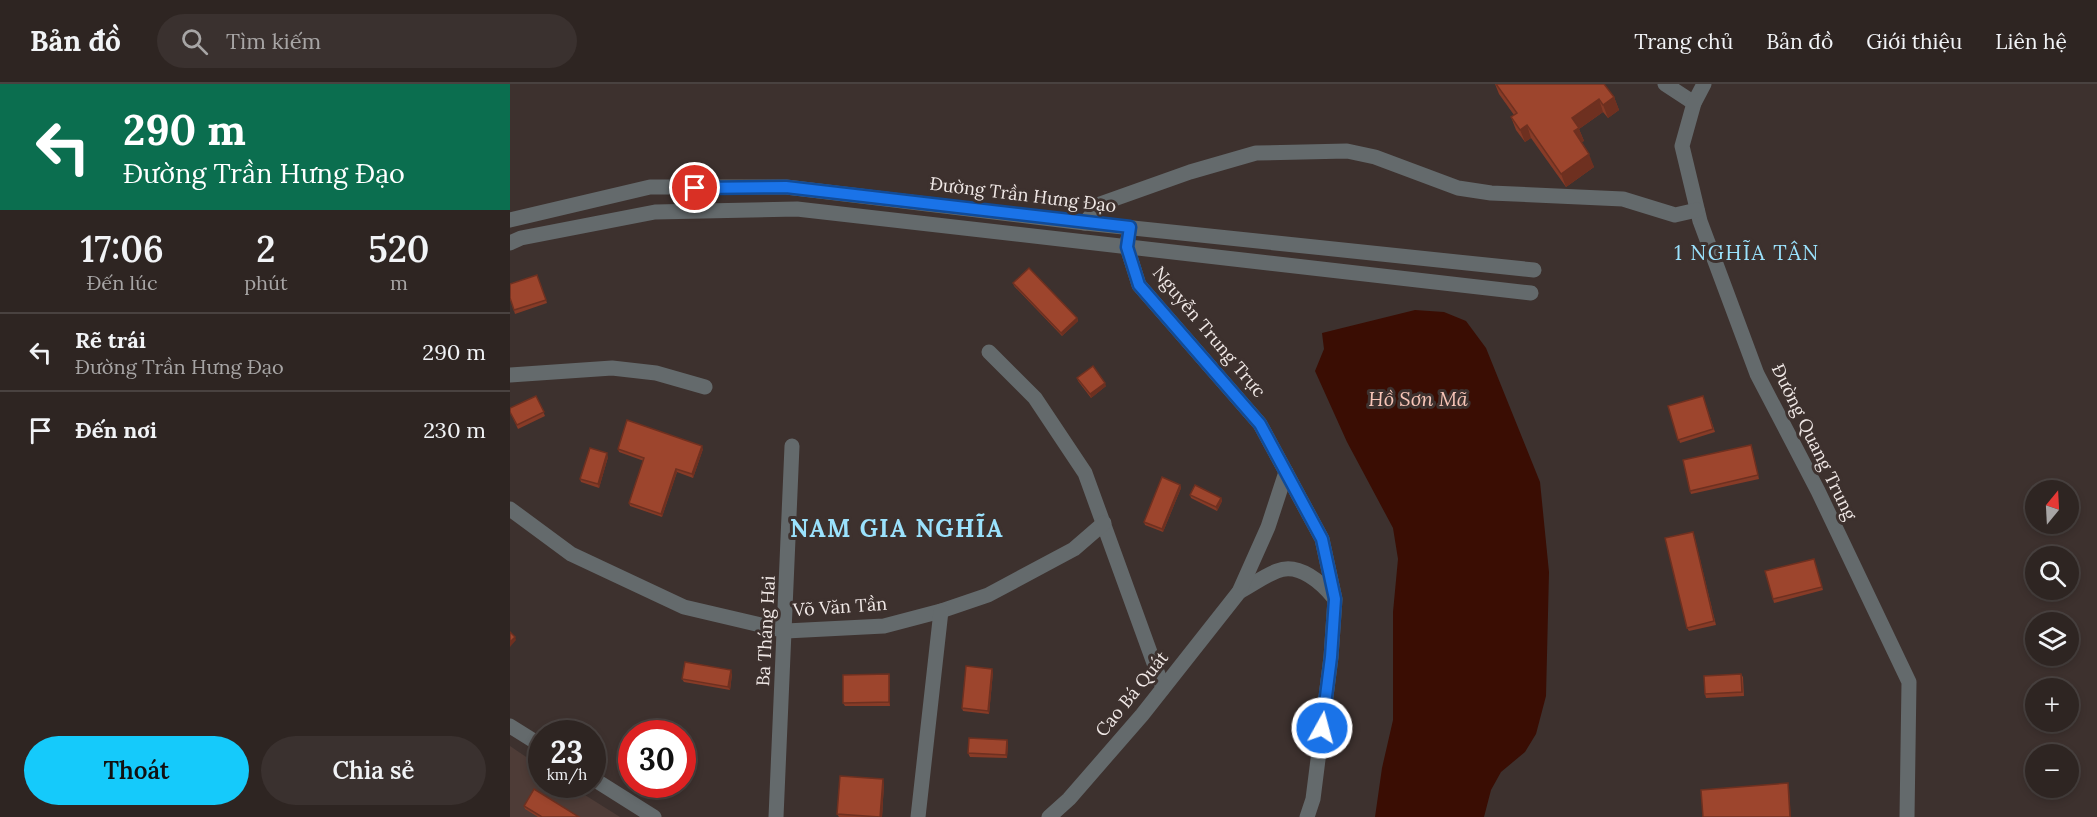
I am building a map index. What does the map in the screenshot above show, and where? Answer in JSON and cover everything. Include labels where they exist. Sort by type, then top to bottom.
[{"type":"street","points":[[1665,84],[1694,103]]},
{"type":"street","name":"Đường Quang Trung","points":[[1704,84],[1694,103],[1682,146],[1697,210],[1757,374],[1818,492],[1909,682],[1907,817]]},
{"type":"street","points":[[1085,223],[1100,204],[1190,172],[1256,153],[1347,151],[1375,157],[1458,188],[1491,193],[1623,199],[1675,215],[1697,210]]},
{"type":"street","name":"Đường Trần Hưng Đạo","points":[[510,220],[650,188],[786,187],[1085,223],[1534,270]]},
{"type":"street","points":[[570,206],[575,228]]},
{"type":"street","points":[[510,243],[521,238],[655,212],[797,209],[1531,293]]},
{"type":"street","points":[[1127,247],[1130,227]]},
{"type":"street","name":"Nguyễn Trung Trực","points":[[1127,247],[1139,285],[1260,424],[1322,539],[1335,599],[1331,657],[1313,799],[1307,817]]},
{"type":"street","points":[[1376,275],[1379,254]]},
{"type":"street","points":[[989,352],[1035,398],[1084,473],[1163,688]]},
{"type":"street","points":[[510,375],[612,368],[656,373],[705,387]]},
{"type":"street","name":"Ba Tháng Hai","points":[[776,817],[786,631],[792,446]]},
{"type":"street","name":"Cao Bá Quát","points":[[1049,817],[1069,800],[1163,688],[1239,592],[1268,527],[1286,472]]},
{"type":"street","name":"Võ Văn Tần","points":[[510,509],[571,554],[684,607],[786,631],[884,626],[941,611],[988,595],[1074,549],[1104,523]]},
{"type":"street","name":"Cao Bá Quát","points":[[1239,592],[1279,570],[1299,570],[1326,589],[1335,599]]},
{"type":"street","points":[[918,817],[941,611]]},
{"type":"street","points":[[510,726],[528,737]]},
{"type":"street","points":[[606,787],[654,817]]},
{"type":"street","points":[[1069,800],[1072,817]]},
{"type":"shaded area","points":[[510,746],[528,758],[528,798],[590,798],[620,817],[510,817]]},
{"type":"water","name":"Hồ Sơn Mã","points":[[1415,310],[1444,312],[1466,321],[1486,348],[1540,482],[1549,572],[1546,696],[1536,734],[1525,752],[1501,772],[1491,790],[1484,817],[1375,817],[1382,768],[1393,720],[1393,612],[1398,559],[1393,528],[1347,442],[1315,371],[1324,349],[1322,333]]},
{"type":"building","points":[[1496,84],[1604,84],[1614,97],[1603,105],[1599,99],[1572,118],[1579,128],[1574,131],[1589,154],[1561,174],[1527,125],[1520,130],[1511,117],[1517,113]]},
{"type":"building","points":[[1029,268],[1077,318],[1061,333],[1013,283]]},
{"type":"building","points":[[537,275],[546,300],[514,310],[510,298],[510,284]]},
{"type":"building","points":[[1093,366],[1105,383],[1090,394],[1077,378]]},
{"type":"building","points":[[536,396],[544,412],[517,425],[510,408]]},
{"type":"building","points":[[1703,396],[1713,429],[1678,440],[1668,406]]},
{"type":"building","points":[[627,420],[702,446],[692,474],[676,469],[661,514],[629,503],[644,458],[618,449]]},
{"type":"building","points":[[1751,445],[1758,475],[1690,491],[1683,460]]},
{"type":"building","points":[[590,448],[607,453],[598,484],[580,479]]},
{"type":"building","points":[[1162,477],[1180,485],[1162,529],[1144,522]]},
{"type":"building","points":[[1195,485],[1221,498],[1216,507],[1190,495]]},
{"type":"building","points":[[1693,532],[1714,621],[1687,628],[1665,538]]},
{"type":"building","points":[[1814,559],[1822,587],[1773,599],[1765,571]]},
{"type":"building","points":[[510,632],[515,637],[510,642]]},
{"type":"building","points":[[685,662],[731,670],[728,687],[682,679]]},
{"type":"building","points":[[966,666],[992,669],[988,711],[962,708]]},
{"type":"building","points":[[889,674],[889,702],[843,703],[843,675]]},
{"type":"building","points":[[1741,674],[1742,692],[1705,694],[1704,676]]},
{"type":"building","points":[[969,738],[1007,740],[1006,755],[968,753]]},
{"type":"building","points":[[840,776],[883,779],[880,817],[837,814]]},
{"type":"building","points":[[1788,783],[1790,817],[1703,817],[1701,790]]},
{"type":"building","points":[[529,798],[548,798],[579,817],[542,817],[524,806]]},
{"type":"district","name":"1 NGHĨA TÂN","points":[[1747,253]]},
{"type":"district","name":"NAM GIA NGHĨA","points":[[897,529]]},
{"type":"route","points":[[695,188],[786,187],[1130,227],[1127,247],[1139,285],[1260,424],[1322,539],[1335,599],[1331,657],[1322,728]]}]
